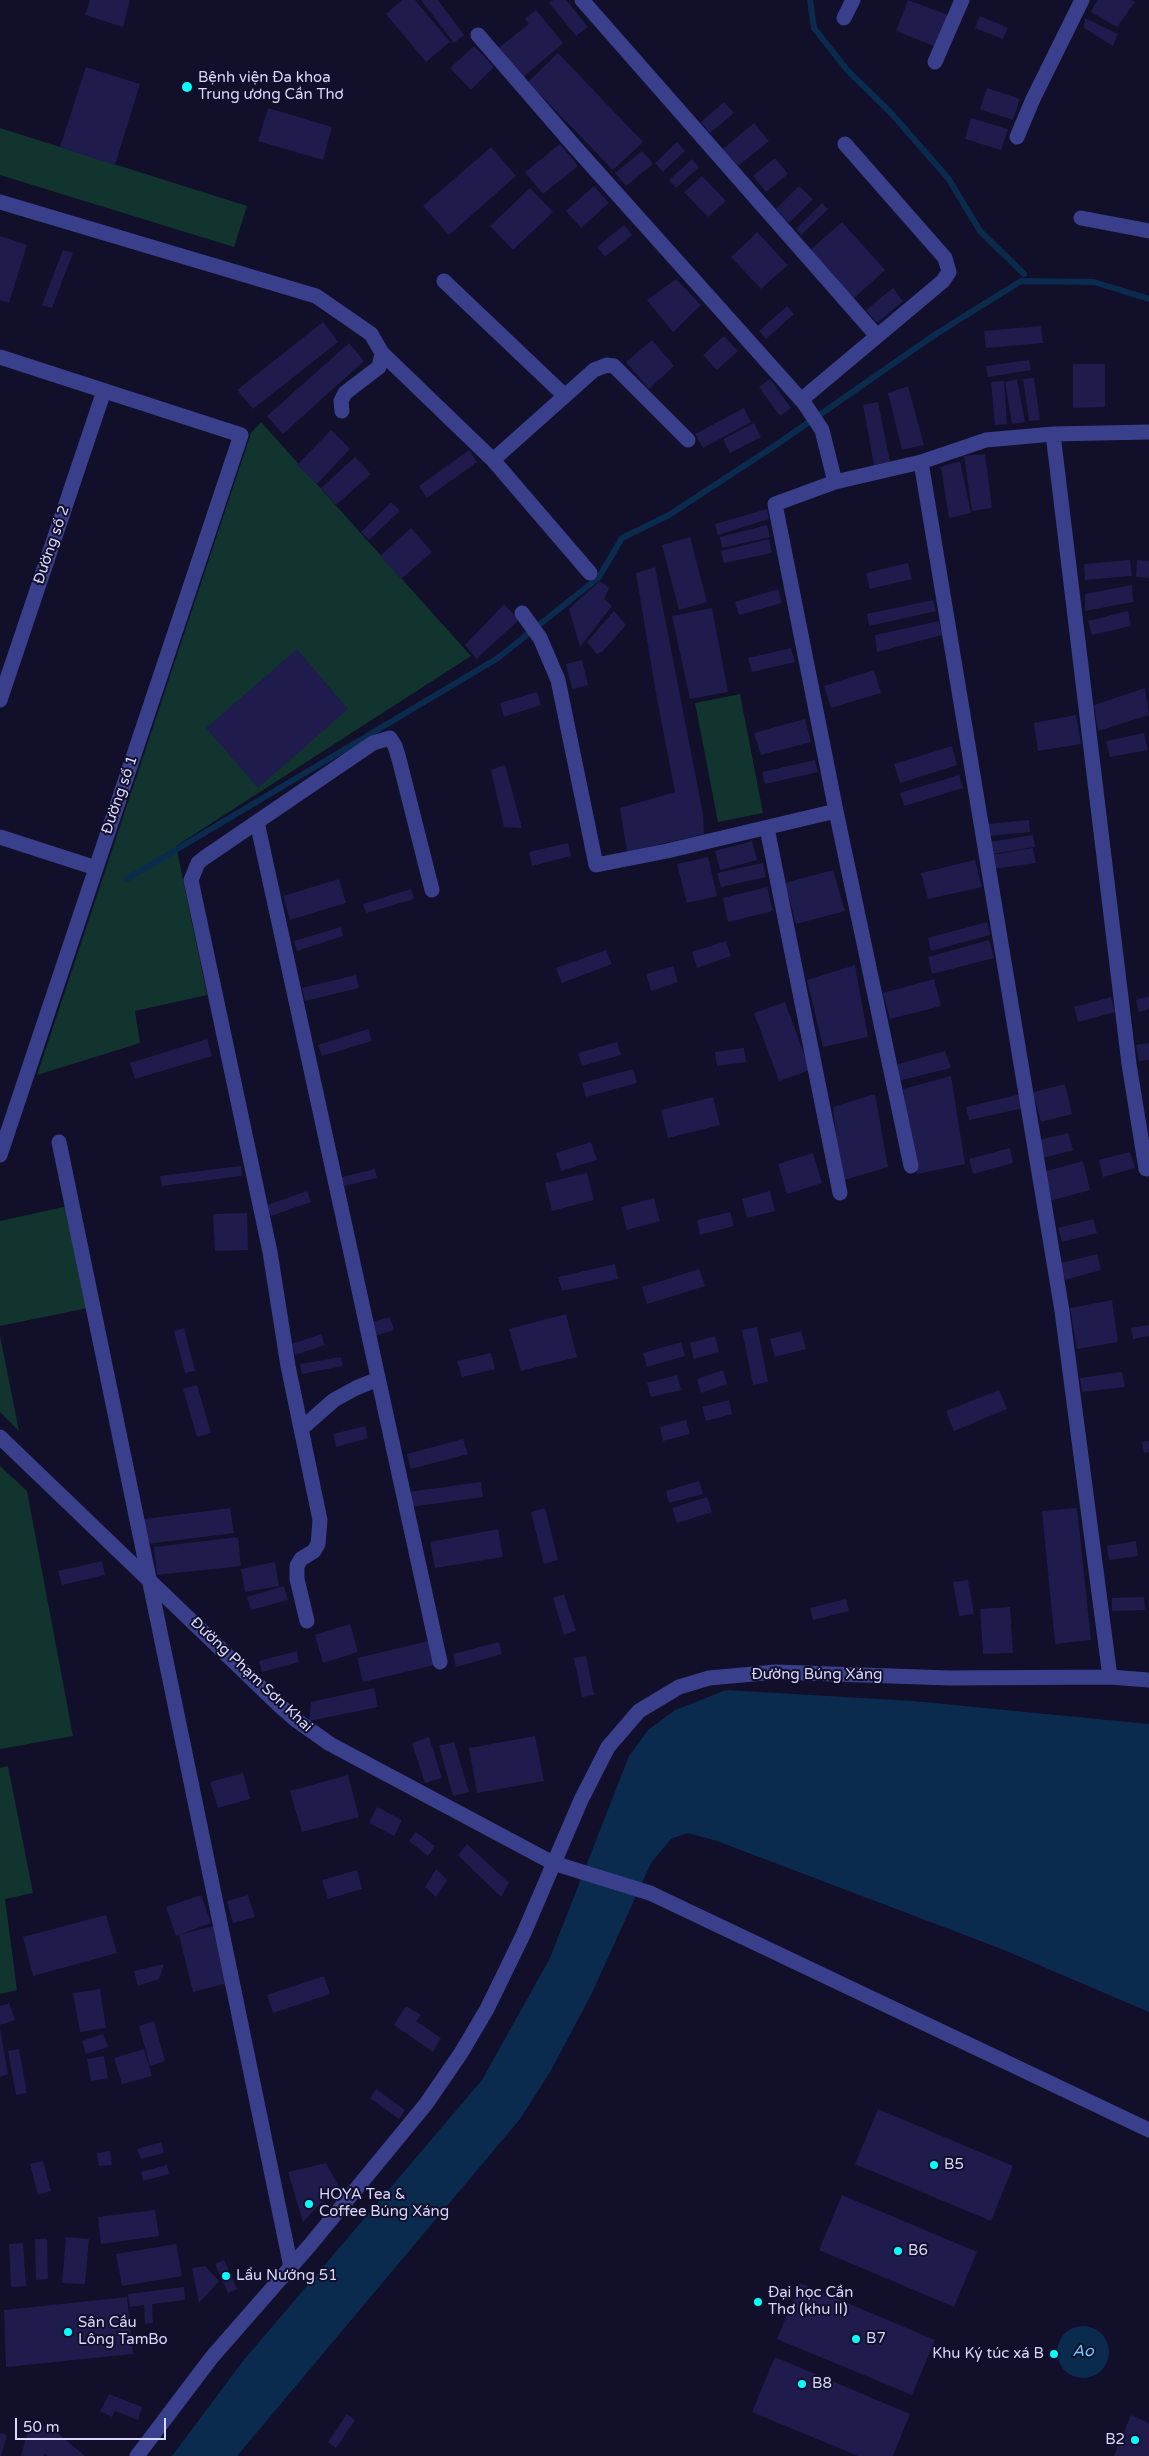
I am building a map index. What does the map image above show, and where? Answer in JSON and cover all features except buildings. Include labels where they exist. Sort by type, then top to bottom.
[{"type":"street","points":[[582,0],[877,336]]},
{"type":"street","points":[[844,18],[853,0]]},
{"type":"street","points":[[935,62],[962,0]]},
{"type":"street","points":[[1017,137],[1033,99],[1082,0]]},
{"type":"street","points":[[478,35],[575,148],[803,402],[822,430],[835,482]]},
{"type":"street","points":[[803,402],[877,336],[943,282],[949,272],[945,258],[845,144]]},
{"type":"street","points":[[0,202],[316,296],[371,334],[382,353],[493,460],[590,572]]},
{"type":"street","points":[[1081,218],[1149,231]]},
{"type":"street","points":[[444,281],[564,396]]},
{"type":"street","points":[[342,411],[341,401],[345,393],[379,367],[382,353]]},
{"type":"street","points":[[0,357],[104,391]]},
{"type":"street","points":[[493,460],[594,370],[607,365],[614,366],[688,440]]},
{"type":"street","name":"Đường số 1","points":[[0,1155],[241,435],[104,391]]},
{"type":"street","name":"Đường số 2","points":[[0,700],[104,391]]},
{"type":"street","points":[[911,1166],[836,812],[775,504],[835,482],[921,462],[986,440],[1053,434],[1149,432]]},
{"type":"street","points":[[1053,434],[1128,1055],[1146,1169]]},
{"type":"street","points":[[921,462],[1062,1311],[1110,1677]]},
{"type":"street","points":[[522,613],[540,638],[558,680],[596,865],[836,812]]},
{"type":"street","points":[[307,1621],[297,1579],[297,1566],[301,1559],[314,1551],[318,1544],[320,1520],[301,1430],[270,1252],[192,880],[198,863],[373,743],[390,738],[399,759],[432,890]]},
{"type":"street","points":[[257,822],[440,1662]]},
{"type":"street","points":[[767,828],[840,1193]]},
{"type":"street","points":[[0,836],[96,868]]},
{"type":"street","points":[[59,1142],[291,2267]]},
{"type":"street","points":[[301,1430],[334,1400],[378,1379]]},
{"type":"street","name":"Đường Phạm Sơn Khai","points":[[0,1437],[280,1706],[316,1735],[553,1863],[650,1893],[1149,2130]]},
{"type":"street","name":"Đường Búng Xáng","points":[[137,2456],[212,2357],[291,2267],[426,2104],[461,2054],[487,2009],[524,1935],[581,1800],[608,1747],[639,1711],[679,1687],[709,1678],[775,1672],[950,1678],[1110,1677],[1149,1680]]},
{"type":"green space","points":[[0,128],[247,206],[234,247],[0,175]]},
{"type":"green space","points":[[261,422],[471,656],[176,846],[207,995],[135,1011],[140,1043],[37,1075],[251,433]]},
{"type":"green space","points":[[740,694],[763,813],[718,822],[695,703]]},
{"type":"green space","points":[[68,1206],[88,1308],[0,1326],[0,1221]]},
{"type":"green space","points":[[0,1336],[19,1431],[0,1412]]},
{"type":"green space","points":[[0,1466],[27,1491],[73,1736],[0,1749]]},
{"type":"green space","points":[[8,1766],[33,1893],[5,1899],[17,1990],[0,1994],[0,1768]]},
{"type":"water","points":[[726,1690],[913,1701],[1149,1724],[1149,2012],[999,1948],[717,1841],[688,1833],[671,1839],[651,1863],[591,1995],[550,2072],[520,2119],[237,2456],[172,2456],[243,2361],[482,2080],[550,1958],[629,1756],[648,1730],[675,1710]]},
{"type":"water","name":"Ao","points":[[1078,2326],[1088,2326],[1098,2330],[1105,2337],[1109,2352],[1105,2367],[1098,2374],[1088,2378],[1078,2378],[1068,2374],[1061,2367],[1057,2357],[1057,2347],[1061,2337],[1068,2330]]},
{"type":"waterway","points":[[810,0],[814,28],[848,71],[891,113],[948,178],[980,231],[1024,274]]},
{"type":"waterway","points":[[127,879],[498,658],[599,577],[622,538],[669,515],[776,445],[936,334],[1021,281],[1094,282],[1149,299]]},
{"type":"place","name":"Bệnh viện Đa khoa Trung ương Cần Thơ","points":[[187,87]]},
{"type":"place","name":"B5","points":[[934,2165]]},
{"type":"place","name":"HOYA Tea & Coffee Búng Xáng","points":[[309,2204]]},
{"type":"place","name":"B6","points":[[898,2251]]},
{"type":"place","name":"Lẩu Nướng 51","points":[[226,2276]]},
{"type":"place","name":"Đại học Cần Thơ (khu II)","points":[[758,2302]]},
{"type":"place","name":"Sân Cầu Lông TamBo","points":[[68,2332]]},
{"type":"place","name":"B7","points":[[856,2339]]},
{"type":"place","name":"Khu Ký túc xá B","points":[[1054,2354]]},
{"type":"place","name":"B8","points":[[802,2384]]},
{"type":"place","name":"B2","points":[[1135,2440]]}]
